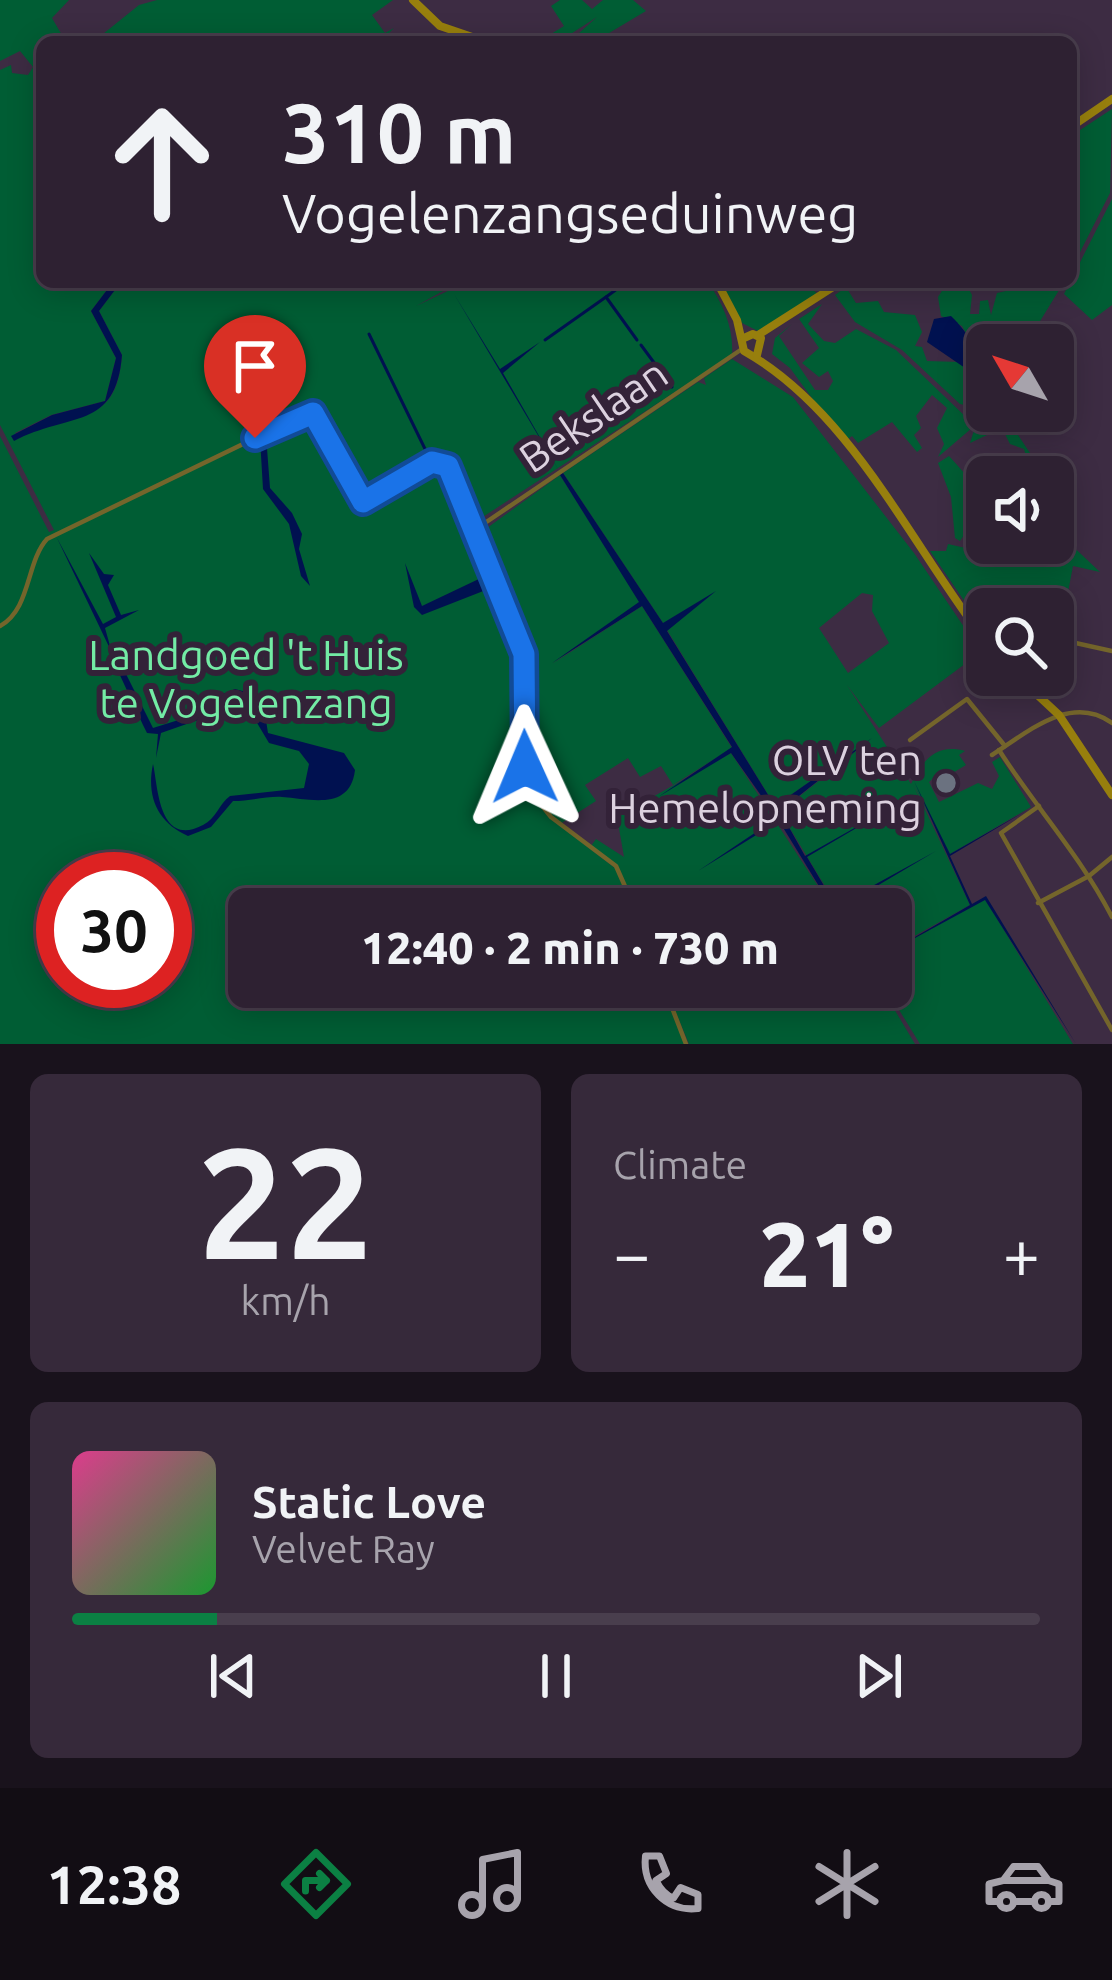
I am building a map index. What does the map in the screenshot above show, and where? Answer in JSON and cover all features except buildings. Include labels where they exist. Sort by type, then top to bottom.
[{"type":"main road","points":[[412,0],[440,26],[469,36]]},
{"type":"main road","points":[[1077,123],[1112,99]]},
{"type":"main road","points":[[720,288],[753,343],[802,391],[902,518],[966,612]]},
{"type":"main road","name":"Bekslaan","points":[[753,343],[832,288]]},
{"type":"main road","points":[[1039,696],[1059,715],[1112,795]]},
{"type":"street","name":"Bekslaan","points":[[476,528],[753,343]]},
{"type":"street","points":[[0,626],[33,583],[38,550],[47,539],[309,412],[363,502],[423,466],[443,462],[476,528],[524,654],[524,757],[530,786],[551,817],[616,866],[625,888]]},
{"type":"street","points":[[1074,643],[1112,651]]},
{"type":"street","points":[[910,740],[967,699],[1112,917]]},
{"type":"street","points":[[999,750],[1059,715],[1087,710],[1112,723]]},
{"type":"street","points":[[1039,806],[1000,833],[1112,1030]]},
{"type":"street","points":[[1038,903],[1089,876],[1112,856]]},
{"type":"street","points":[[672,1008],[686,1044]]},
{"type":"green space","name":"Landgoed 't Huis te Vogelenzang","points":[[0,0],[69,0],[52,18],[62,36],[36,36],[36,288],[108,288],[91,311],[116,358],[105,401],[51,415],[15,433],[20,438],[88,414],[111,397],[122,355],[99,311],[116,288],[443,288],[416,306],[449,288],[712,288],[726,317],[732,355],[472,524],[523,660],[523,757],[531,793],[550,818],[615,868],[624,888],[228,888],[228,1008],[671,1008],[685,1044],[0,1044],[0,436],[49,532],[54,530],[0,425],[0,70],[11,65],[12,73],[28,75],[33,67],[20,51],[0,61]]},
{"type":"green space","points":[[157,0],[393,0],[372,15],[385,33],[394,28],[386,36],[100,36],[139,5]]},
{"type":"green space","points":[[560,0],[582,0],[592,9],[603,0],[633,0],[646,11],[604,36],[576,36],[597,17],[568,36],[548,36],[564,26],[551,6]]},
{"type":"green space","points":[[1112,109],[1110,193],[1077,258],[1078,185],[1077,132]]},
{"type":"green space","points":[[1112,199],[1112,305],[1092,320],[1064,294],[1067,288],[1077,288],[1077,268]]},
{"type":"green space","points":[[724,288],[810,288],[818,294],[758,331],[742,323]]},
{"type":"green space","points":[[845,288],[856,303],[878,301],[884,312],[915,315],[922,332],[915,346],[922,347],[927,361],[960,362],[966,367],[966,405],[902,350],[855,322],[835,295]]},
{"type":"green space","points":[[944,288],[968,288],[970,314],[979,314],[980,301],[988,300],[991,315],[997,293],[1007,288],[1060,288],[1038,324],[966,324],[966,333],[962,326],[941,316],[938,297]]},
{"type":"green space","points":[[822,304],[808,324],[824,341],[835,343],[856,329],[896,350],[966,417],[967,432],[938,457],[944,444],[937,428],[947,408],[932,395],[916,416],[921,428],[914,435],[922,448],[917,452],[892,422],[858,443],[852,436],[844,442],[790,368],[772,354],[775,338],[792,324],[779,336],[815,390],[828,390],[833,381],[828,371],[819,377],[802,363],[819,348],[799,319]]},
{"type":"green space","points":[[732,359],[793,397],[914,553],[966,630],[966,663],[879,728],[847,685],[911,784],[931,756],[955,749],[965,751],[959,755],[966,765],[946,777],[939,773],[929,782],[939,802],[978,783],[992,789],[999,776],[992,762],[1000,757],[1031,807],[950,854],[913,784],[970,905],[912,937],[912,888],[872,888],[917,862],[870,888],[826,888],[780,812],[871,739],[775,806],[667,630],[670,625],[663,623],[563,473],[698,382],[706,385],[704,378]],"holes":[[[862,593],[873,595],[872,611],[889,643],[848,673],[819,628]]]},
{"type":"green space","points":[[973,432],[993,432],[970,443]]},
{"type":"green space","points":[[1004,432],[1016,432],[1032,456],[1026,456],[1024,449],[1010,444]]},
{"type":"green space","points":[[949,456],[966,475],[966,532],[960,541],[955,538],[951,497],[938,463]]},
{"type":"green space","points":[[560,475],[640,602],[552,664],[642,606],[732,748],[673,785],[661,766],[640,777],[628,758],[585,785],[596,801],[560,824],[545,807],[529,769],[525,653],[500,581],[503,575],[483,531]]},
{"type":"green space","points":[[948,544],[966,548],[966,564],[1074,564],[1074,547],[1100,572],[1073,566],[1069,588],[966,588],[966,603],[930,551],[946,551]]},
{"type":"green space","points":[[731,753],[819,888],[627,888],[618,866],[591,846],[596,839],[624,857],[617,817]]},
{"type":"green space","points":[[985,899],[1073,1044],[920,1044],[898,1008],[912,1008],[912,939]]},
{"type":"green space","points":[[674,1008],[894,1008],[915,1044],[689,1044]]},
{"type":"shaded area","points":[[108,288],[116,288],[99,311],[122,355],[110,396],[100,408],[86,416],[14,441],[11,436],[52,415],[105,401],[116,358],[91,311]]},
{"type":"shaded area","points":[[454,294],[500,369],[540,342],[503,373],[558,469]]},
{"type":"shaded area","points":[[951,316],[966,334],[966,369],[927,342],[934,319]]},
{"type":"shaded area","points":[[266,435],[270,488],[292,513],[302,534],[299,549],[310,586],[301,576],[289,524],[263,489],[260,438]]},
{"type":"shaded area","points":[[563,473],[663,623],[716,591],[667,631],[775,806],[872,738],[780,811],[805,856],[911,796],[807,857],[825,888],[820,888],[779,821],[698,871],[777,818],[731,753],[658,797],[732,747],[642,606],[552,663],[639,602]]},
{"type":"shaded area","points":[[466,530],[472,532],[519,662],[491,588],[422,615],[414,607],[405,563],[422,606],[483,577]]},
{"type":"shaded area","points":[[57,538],[103,624],[116,617],[89,553],[104,574],[114,575],[108,585],[121,615],[139,610],[105,628],[112,653]]},
{"type":"shaded area","points":[[117,656],[153,728],[204,712],[218,696],[235,689],[246,692],[263,710],[290,696],[265,714],[268,733],[344,753],[355,770],[352,783],[346,792],[328,800],[233,801],[211,827],[188,836],[178,831],[162,816],[153,798],[153,764],[163,811],[169,822],[188,830],[207,822],[230,796],[304,788],[309,764],[299,751],[269,743],[240,694],[220,698],[198,720],[161,733],[156,758],[158,734],[147,733],[112,658]]},
{"type":"shaded area","points":[[914,781],[950,854],[1029,809],[950,856],[972,904],[986,896],[1076,1044],[985,900],[912,940],[970,905]]},
{"type":"waterway","points":[[616,288],[606,297],[637,340]]},
{"type":"waterway","points":[[545,340],[606,297]]},
{"type":"waterway","points":[[369,334],[427,453]]},
{"type":"waterway","points":[[641,345],[672,387]]},
{"type":"place","name":"OLV ten Hemelopneming","points":[[946,783]]},
{"type":"route","points":[[255,438],[313,413],[363,502],[432,462],[448,466],[500,585],[524,654],[525,767]]}]
